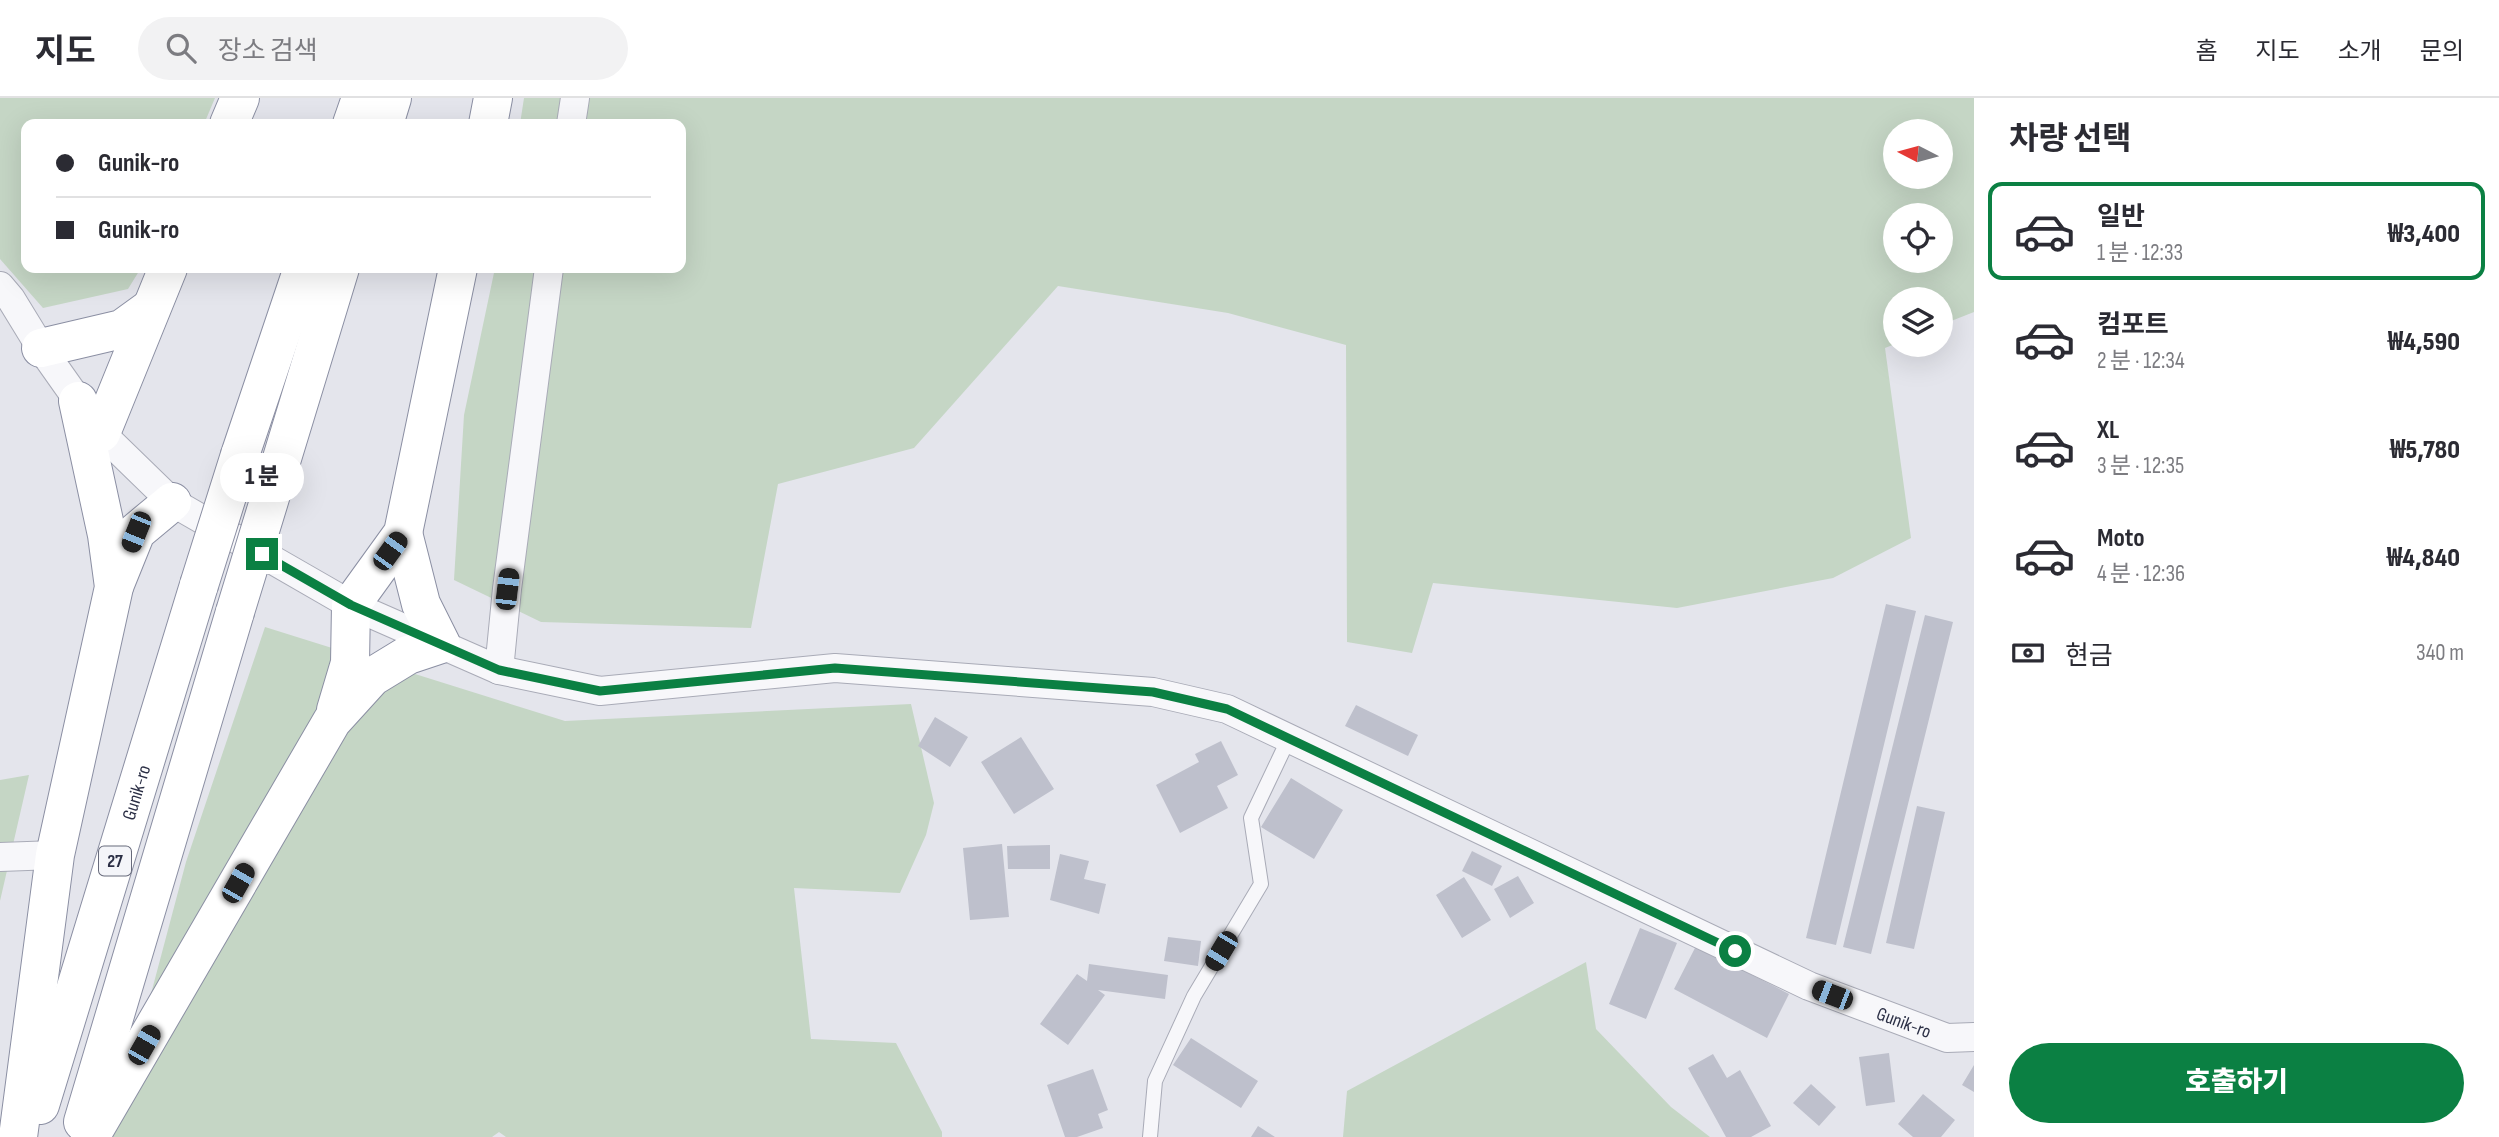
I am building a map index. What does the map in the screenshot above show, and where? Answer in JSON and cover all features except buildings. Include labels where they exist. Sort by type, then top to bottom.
[{"type":"highway","points":[[231,119],[240,98]]},
{"type":"highway","points":[[354,119],[360,98]]},
{"type":"highway","points":[[386,119],[392,98]]},
{"type":"highway","points":[[489,119],[494,98]]},
{"type":"highway","points":[[101,433],[166,273]]},
{"type":"highway","name":"Gunik-ro","points":[[30,1137],[199,585],[301,273]]},
{"type":"highway","name":"27","points":[[78,1137],[338,273]]},
{"type":"highway","points":[[332,721],[350,663],[351,605],[403,533],[457,273]]},
{"type":"highway","points":[[41,348],[121,329],[151,308]]},
{"type":"highway","points":[[78,401],[107,535],[114,587]]},
{"type":"highway","points":[[18,1137],[54,855],[114,587],[136,532],[172,502]]},
{"type":"highway","points":[[90,1137],[332,721],[372,677],[408,655],[441,644],[421,604],[403,533]]},
{"type":"street","points":[[572,119],[575,98]]},
{"type":"street","points":[[499,670],[548,273]]},
{"type":"street","name":"Gunik-ro","points":[[0,286],[101,433],[172,502],[351,605],[499,670],[600,691],[835,668],[1153,692],[1227,709],[1809,986],[1947,1038],[1974,1037]]},
{"type":"street","points":[[0,857],[54,855]]},
{"type":"lane","points":[[1150,1137],[1155,1081],[1195,996],[1261,884],[1251,818],[1289,738]]},
{"type":"green space","points":[[0,98],[215,98],[206,119],[21,119],[21,273],[138,273],[128,289],[43,308],[0,259]]},
{"type":"green space","points":[[524,98],[1974,98],[1974,312],[1953,320],[1953,287],[1883,287],[1883,357],[1886,357],[1911,538],[1833,578],[1677,608],[1433,583],[1412,653],[1347,642],[1346,345],[1228,313],[1058,286],[914,448],[778,484],[751,628],[541,622],[454,580],[464,415],[494,273],[686,273],[686,119],[521,119]]},
{"type":"green space","points":[[265,627],[565,721],[911,704],[934,803],[926,835],[900,893],[794,888],[811,1039],[896,1043],[942,1132],[942,1137],[506,1137],[499,1132],[492,1137],[113,1137],[186,862]]},
{"type":"green space","points":[[29,775],[0,901],[0,780]]},
{"type":"green space","points":[[1586,962],[1596,1029],[1671,1107],[1710,1137],[1343,1137],[1347,1091]]},
{"type":"route","points":[[262,554],[351,605],[499,670],[600,691],[835,668],[1153,692],[1227,709],[1735,951]]}]
